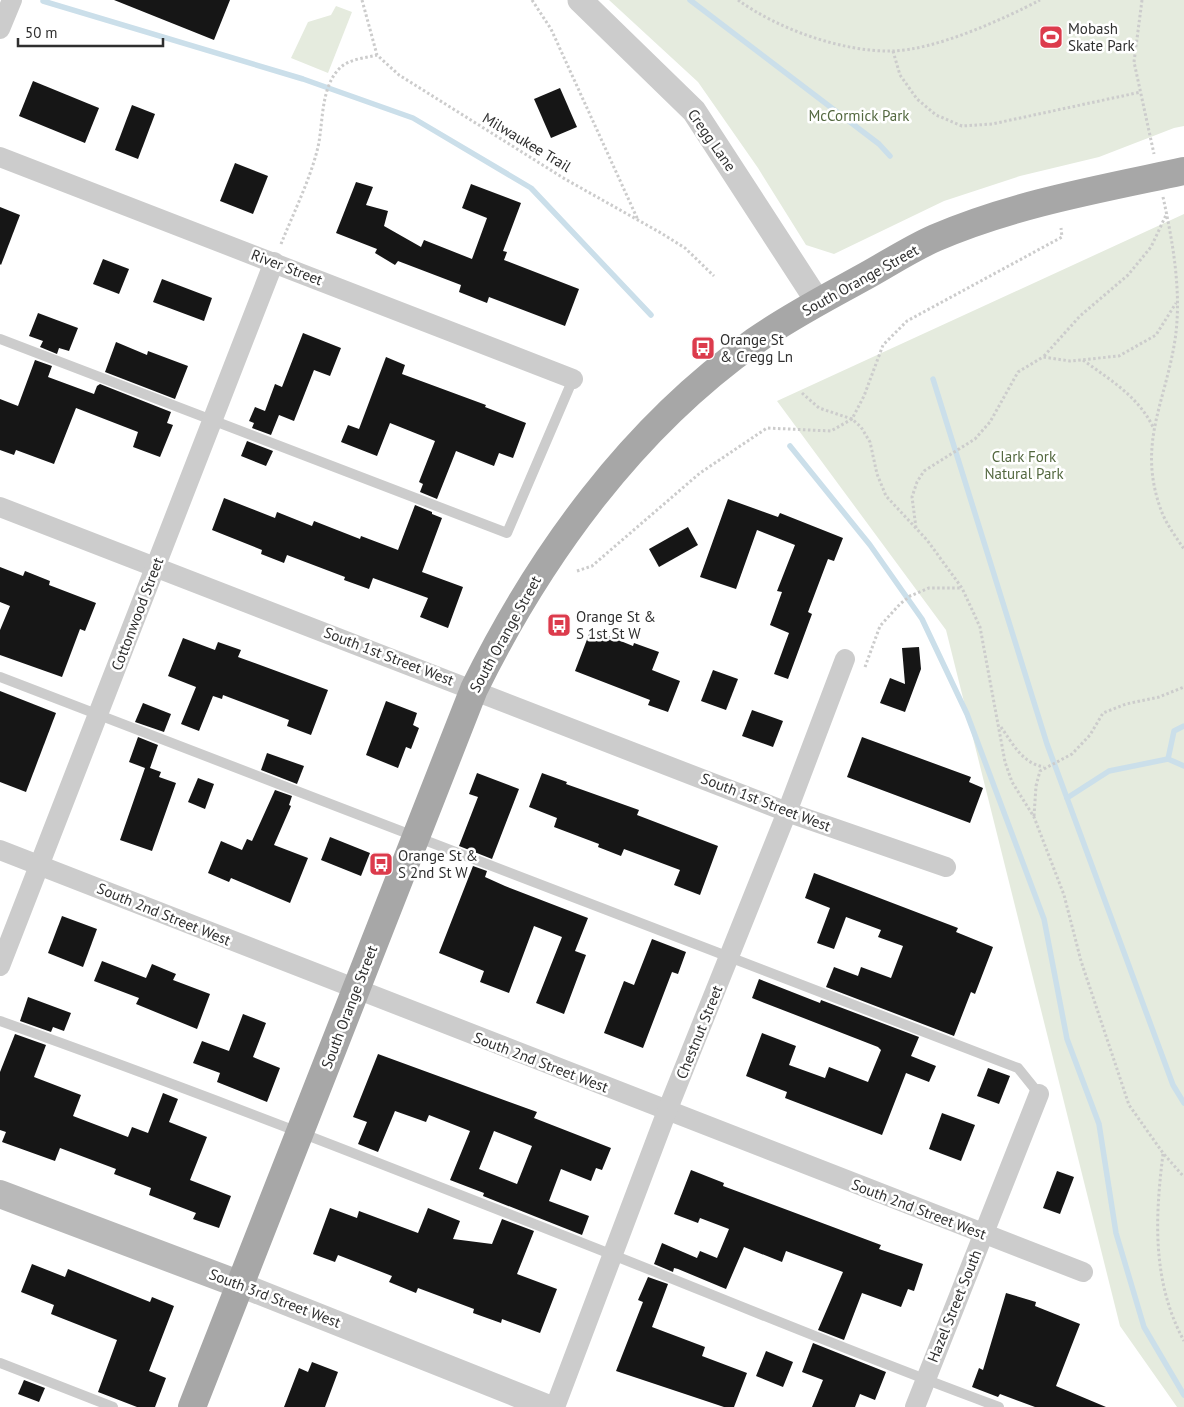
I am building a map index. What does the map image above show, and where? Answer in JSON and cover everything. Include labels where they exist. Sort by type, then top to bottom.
[{"type":"main road","name":"South Orange Street","points":[[192,1407],[474,689],[516,611],[552,551],[646,436],[682,400],[755,341],[818,302],[935,239],[1032,205],[1184,171]]},
{"type":"main road","name":"South 3rd Street West","points":[[0,1194],[241,1284]]},
{"type":"street","points":[[0,29],[12,0]]},
{"type":"street","name":"Cregg Lane","points":[[580,0],[694,111],[818,302]]},
{"type":"street","name":"River Street","points":[[0,157],[278,253],[573,379]]},
{"type":"street","name":"Cottonwood Street","points":[[0,966],[278,253]]},
{"type":"street","name":"South 1st Street West","points":[[0,507],[474,689],[787,812],[946,867]]},
{"type":"street","name":"Chestnut Street","points":[[555,1407],[667,1111],[846,659]]},
{"type":"street","name":"South 2nd Street West","points":[[0,850],[1083,1272]]},
{"type":"street","name":"Hazel Street South","points":[[915,1407],[1039,1094]]},
{"type":"street","name":"South 3rd Street West","points":[[241,1284],[548,1407]]},
{"type":"lane","points":[[0,339],[212,422],[507,533],[573,379]]},
{"type":"lane","points":[[0,677],[1018,1068],[1039,1094]]},
{"type":"lane","points":[[0,1021],[300,1134],[612,1255],[925,1380],[999,1407]]},
{"type":"lane","points":[[0,1363],[113,1407]]},
{"type":"path","points":[[278,253],[318,150],[324,100],[333,79],[339,68],[348,62],[377,56],[362,0]]},
{"type":"path","points":[[532,0],[551,29],[638,221]]},
{"type":"path","points":[[738,0],[755,13],[795,32],[863,49],[893,51],[927,45],[968,32],[1040,0]]},
{"type":"path","points":[[893,51],[900,74],[917,99],[936,115],[962,126],[992,124],[1141,92]]},
{"type":"path","name":"Milwaukee Trail","points":[[377,56],[415,86],[685,248],[714,276]]},
{"type":"path","points":[[916,528],[912,497],[917,482],[924,472],[975,439],[990,422],[1018,372],[1043,357],[1080,316],[1128,275],[1151,247],[1167,213]]},
{"type":"path","points":[[577,571],[592,566],[700,473],[767,428],[831,431],[852,419],[864,396],[883,345],[907,322],[1062,237],[1061,228]]},
{"type":"path","points":[[1043,357],[1070,361],[1119,356],[1156,335],[1176,303],[1175,339],[1153,428],[1151,474],[1161,512],[1184,549]]},
{"type":"path","points":[[1082,360],[1121,387],[1145,411],[1153,428]]},
{"type":"path","points":[[802,393],[819,408],[852,419],[861,426],[870,442],[877,474],[886,496],[916,528],[962,588],[980,627],[1005,762],[1012,782],[1034,817],[1064,895],[1081,961],[1129,1105],[1163,1153],[1184,1177]]},
{"type":"path","points":[[862,676],[880,626],[900,604],[910,596],[929,588],[962,588]]},
{"type":"path","points":[[1034,817],[1037,778],[1040,771],[1072,754],[1090,735],[1103,713],[1126,704],[1159,697],[1184,687]]},
{"type":"path","points":[[999,725],[1024,758],[1036,765],[1045,767]]},
{"type":"path","points":[[1163,1153],[1157,1202],[1157,1234],[1162,1288],[1184,1341]]},
{"type":"green space","name":"McCormick Park","points":[[609,0],[1184,0],[1184,126],[1174,128],[1099,157],[1020,176],[944,201],[834,254],[806,245],[758,168],[698,82]]},
{"type":"green space","points":[[336,6],[352,12],[328,73],[291,58],[308,22],[331,15]]},
{"type":"green space","name":"Clark Fork Natural Park","points":[[1184,214],[1184,1407],[1177,1407],[1120,1326],[946,630],[777,401]]},
{"type":"building","points":[[114,0],[230,0],[214,40]]},
{"type":"building","points":[[33,81],[99,108],[85,143],[19,116]]},
{"type":"building","points":[[560,88],[577,127],[551,138],[534,99]]},
{"type":"building","points":[[132,105],[155,114],[138,159],[115,150]]},
{"type":"building","points":[[235,163],[268,176],[253,214],[220,201]]},
{"type":"building","points":[[356,182],[373,187],[366,205],[388,211],[384,226],[421,247],[424,240],[472,259],[487,218],[462,208],[471,184],[521,203],[503,251],[507,252],[504,260],[579,289],[565,326],[489,297],[487,303],[459,292],[461,285],[398,261],[395,265],[375,253],[377,249],[336,233]]},
{"type":"building","points":[[0,207],[20,215],[1,265],[0,264]]},
{"type":"building","points":[[103,259],[129,269],[119,294],[93,284]]},
{"type":"building","points":[[162,279],[212,298],[204,321],[153,302]]},
{"type":"building","points":[[38,313],[78,328],[69,351],[59,348],[57,354],[40,347],[43,341],[29,336]]},
{"type":"building","points":[[303,333],[341,348],[330,376],[314,370],[294,421],[279,415],[271,435],[252,428],[254,423],[249,421],[255,407],[265,411],[275,384],[282,387]]},
{"type":"building","points":[[116,342],[147,355],[148,351],[188,366],[175,399],[105,372]]},
{"type":"building","points":[[386,357],[405,365],[402,374],[486,405],[485,407],[526,423],[513,458],[499,453],[494,466],[456,451],[437,499],[420,492],[423,484],[419,482],[435,441],[390,423],[377,456],[341,442],[348,425],[359,429]]},
{"type":"building","points":[[35,360],[52,366],[48,377],[94,394],[97,386],[100,384],[171,412],[167,423],[173,425],[160,457],[133,447],[138,432],[76,408],[54,464],[16,450],[14,455],[0,450],[0,399],[18,406]]},
{"type":"building","points":[[247,441],[273,451],[266,466],[241,456]]},
{"type":"building","points":[[224,498],[275,518],[277,512],[312,526],[314,521],[360,539],[361,536],[398,550],[415,505],[432,512],[432,514],[442,518],[422,572],[463,587],[448,628],[420,617],[428,598],[373,578],[369,589],[344,580],[345,577],[287,555],[284,563],[261,554],[262,550],[212,530]]},
{"type":"building","points":[[728,499],[778,517],[780,513],[843,538],[834,561],[828,559],[808,612],[812,614],[788,679],[774,674],[789,633],[770,625],[782,592],[777,591],[795,545],[757,530],[736,589],[700,577]]},
{"type":"building","points":[[688,527],[698,545],[659,567],[649,549]]},
{"type":"building","points":[[0,567],[23,576],[25,571],[50,581],[49,585],[96,603],[85,631],[80,629],[62,677],[0,655],[0,630],[10,606],[0,602]]},
{"type":"building","points":[[591,629],[633,646],[634,643],[659,652],[652,670],[680,681],[668,712],[648,705],[650,700],[575,671]]},
{"type":"building","points":[[183,638],[215,650],[218,642],[241,650],[238,657],[328,690],[311,735],[287,726],[289,720],[223,695],[222,699],[213,696],[199,731],[181,724],[196,687],[168,676]]},
{"type":"building","points":[[919,647],[921,669],[905,712],[880,703],[890,678],[905,684],[902,648]]},
{"type":"building","points":[[713,670],[738,679],[726,710],[701,701]]},
{"type":"building","points":[[0,691],[56,713],[26,792],[0,782]]},
{"type":"building","points":[[386,701],[417,713],[413,725],[419,728],[411,749],[406,747],[398,768],[366,755]]},
{"type":"building","points":[[143,703],[171,714],[164,732],[135,722]]},
{"type":"building","points":[[752,710],[783,721],[773,747],[742,736]]},
{"type":"building","points":[[138,737],[158,745],[150,768],[161,772],[159,777],[176,783],[152,851],[120,840],[145,768],[129,762]]},
{"type":"building","points":[[862,737],[971,777],[969,782],[983,788],[970,823],[847,777]]},
{"type":"building","points":[[267,753],[304,766],[297,784],[261,770]]},
{"type":"building","points":[[477,773],[519,789],[492,859],[459,846],[478,797],[469,794]]},
{"type":"building","points":[[542,773],[567,782],[566,784],[639,810],[637,815],[718,846],[700,895],[674,885],[680,870],[624,849],[621,856],[598,847],[599,844],[554,827],[557,818],[529,807]]},
{"type":"building","points":[[198,778],[214,784],[205,809],[188,802]]},
{"type":"building","points":[[275,790],[292,796],[289,805],[291,806],[274,845],[308,858],[290,903],[231,878],[229,882],[208,873],[221,841],[242,850],[247,839],[252,841]]},
{"type":"building","points":[[330,837],[370,853],[361,876],[321,860]]},
{"type":"building","points":[[473,866],[487,871],[485,877],[588,918],[575,951],[586,955],[564,1014],[536,1003],[562,937],[534,926],[509,993],[480,982],[484,971],[439,953]]},
{"type":"building","points":[[814,873],[958,928],[956,932],[993,947],[975,994],[971,992],[954,1036],[826,987],[834,967],[858,976],[861,967],[891,978],[903,946],[878,937],[881,930],[846,917],[834,949],[817,943],[830,908],[805,898]]},
{"type":"building","points":[[62,916],[97,929],[83,967],[48,953]]},
{"type":"building","points":[[652,939],[686,952],[678,974],[672,972],[643,1048],[604,1033],[624,981],[634,985]]},
{"type":"building","points":[[102,961],[146,978],[152,964],[176,974],[173,980],[210,994],[197,1029],[136,1004],[139,998],[94,981]]},
{"type":"building","points":[[759,979],[820,1003],[821,1000],[919,1037],[911,1056],[936,1066],[929,1082],[906,1073],[882,1135],[785,1098],[787,1092],[746,1076],[762,1033],[796,1046],[789,1065],[825,1078],[829,1067],[868,1082],[881,1050],[878,1047],[752,998]]},
{"type":"building","points":[[28,997],[71,1013],[64,1031],[53,1027],[51,1032],[20,1021]]},
{"type":"building","points":[[243,1014],[266,1023],[253,1057],[280,1068],[267,1102],[217,1082],[220,1073],[193,1063],[202,1041],[229,1051]]},
{"type":"building","points":[[15,1034],[46,1045],[34,1077],[81,1095],[73,1116],[128,1137],[132,1127],[148,1133],[163,1093],[178,1099],[169,1122],[207,1137],[190,1180],[231,1196],[219,1228],[193,1219],[196,1213],[149,1195],[151,1188],[114,1174],[116,1169],[60,1148],[55,1161],[2,1142],[6,1132],[0,1130],[0,1072]]},
{"type":"building","points":[[378,1054],[537,1112],[534,1118],[611,1148],[602,1170],[596,1168],[591,1181],[561,1169],[549,1201],[589,1216],[582,1235],[483,1196],[484,1193],[450,1180],[470,1131],[429,1115],[426,1122],[395,1111],[378,1152],[358,1144],[367,1122],[353,1117]],"holes":[[[494,1131],[532,1146],[517,1184],[479,1169]]]},
{"type":"building","points":[[988,1068],[1010,1076],[999,1104],[977,1096]]},
{"type":"building","points":[[942,1113],[975,1125],[961,1161],[929,1149]]},
{"type":"building","points":[[691,1170],[724,1183],[723,1186],[881,1245],[879,1249],[923,1264],[914,1291],[908,1289],[901,1307],[862,1293],[844,1340],[818,1330],[843,1272],[786,1251],[782,1262],[744,1247],[726,1289],[678,1269],[674,1268],[673,1272],[654,1264],[662,1243],[697,1258],[700,1251],[717,1258],[729,1229],[700,1218],[698,1223],[674,1214]]},
{"type":"building","points":[[1057,1171],[1074,1177],[1060,1214],[1043,1208]]},
{"type":"building","points":[[330,1208],[357,1218],[359,1211],[418,1233],[428,1208],[460,1221],[453,1239],[492,1244],[502,1219],[534,1231],[517,1274],[557,1289],[540,1333],[502,1319],[501,1323],[473,1313],[474,1309],[418,1288],[416,1293],[389,1282],[392,1276],[338,1255],[335,1262],[313,1254]]},
{"type":"building","points":[[32,1264],[65,1277],[68,1269],[150,1302],[152,1297],[174,1306],[149,1371],[166,1378],[155,1407],[137,1407],[98,1392],[117,1340],[51,1314],[54,1305],[21,1292]]},
{"type":"building","points":[[648,1277],[668,1284],[652,1327],[705,1347],[702,1356],[747,1373],[734,1407],[724,1407],[616,1371],[643,1302],[638,1300]]},
{"type":"building","points":[[1006,1293],[1036,1302],[1035,1306],[1080,1324],[1056,1386],[1106,1407],[1035,1407],[1000,1394],[998,1397],[972,1387],[979,1368],[983,1370]]},
{"type":"building","points":[[813,1343],[886,1372],[875,1400],[860,1394],[855,1407],[812,1407],[823,1380],[802,1372]]},
{"type":"building","points":[[766,1351],[793,1362],[783,1387],[756,1376]]},
{"type":"building","points":[[312,1362],[338,1372],[325,1407],[284,1407],[299,1368],[308,1372]]},
{"type":"building","points":[[24,1380],[45,1388],[39,1402],[18,1394]]},
{"type":"waterway","points":[[690,0],[879,144],[890,156]]},
{"type":"waterway","points":[[43,1],[303,79],[413,118],[531,188],[651,315]]},
{"type":"waterway","points":[[933,379],[1047,744],[1173,1085],[1184,1103]]},
{"type":"waterway","points":[[790,446],[870,545],[922,619],[967,714],[1044,919],[1067,1039],[1099,1124],[1116,1233],[1144,1327],[1184,1395]]},
{"type":"waterway","points":[[1168,759],[1174,731],[1184,726]]},
{"type":"waterway","points":[[1067,798],[1109,771],[1168,759],[1184,766]]},
{"type":"place","name":"Mobash Skate Park","points":[[1051,37]]},
{"type":"place","name":"Orange St & Cregg Ln","points":[[703,348]]},
{"type":"place","name":"Orange St & S 1st St W","points":[[559,625]]},
{"type":"place","name":"Orange St & S 2nd St W","points":[[381,864]]}]
